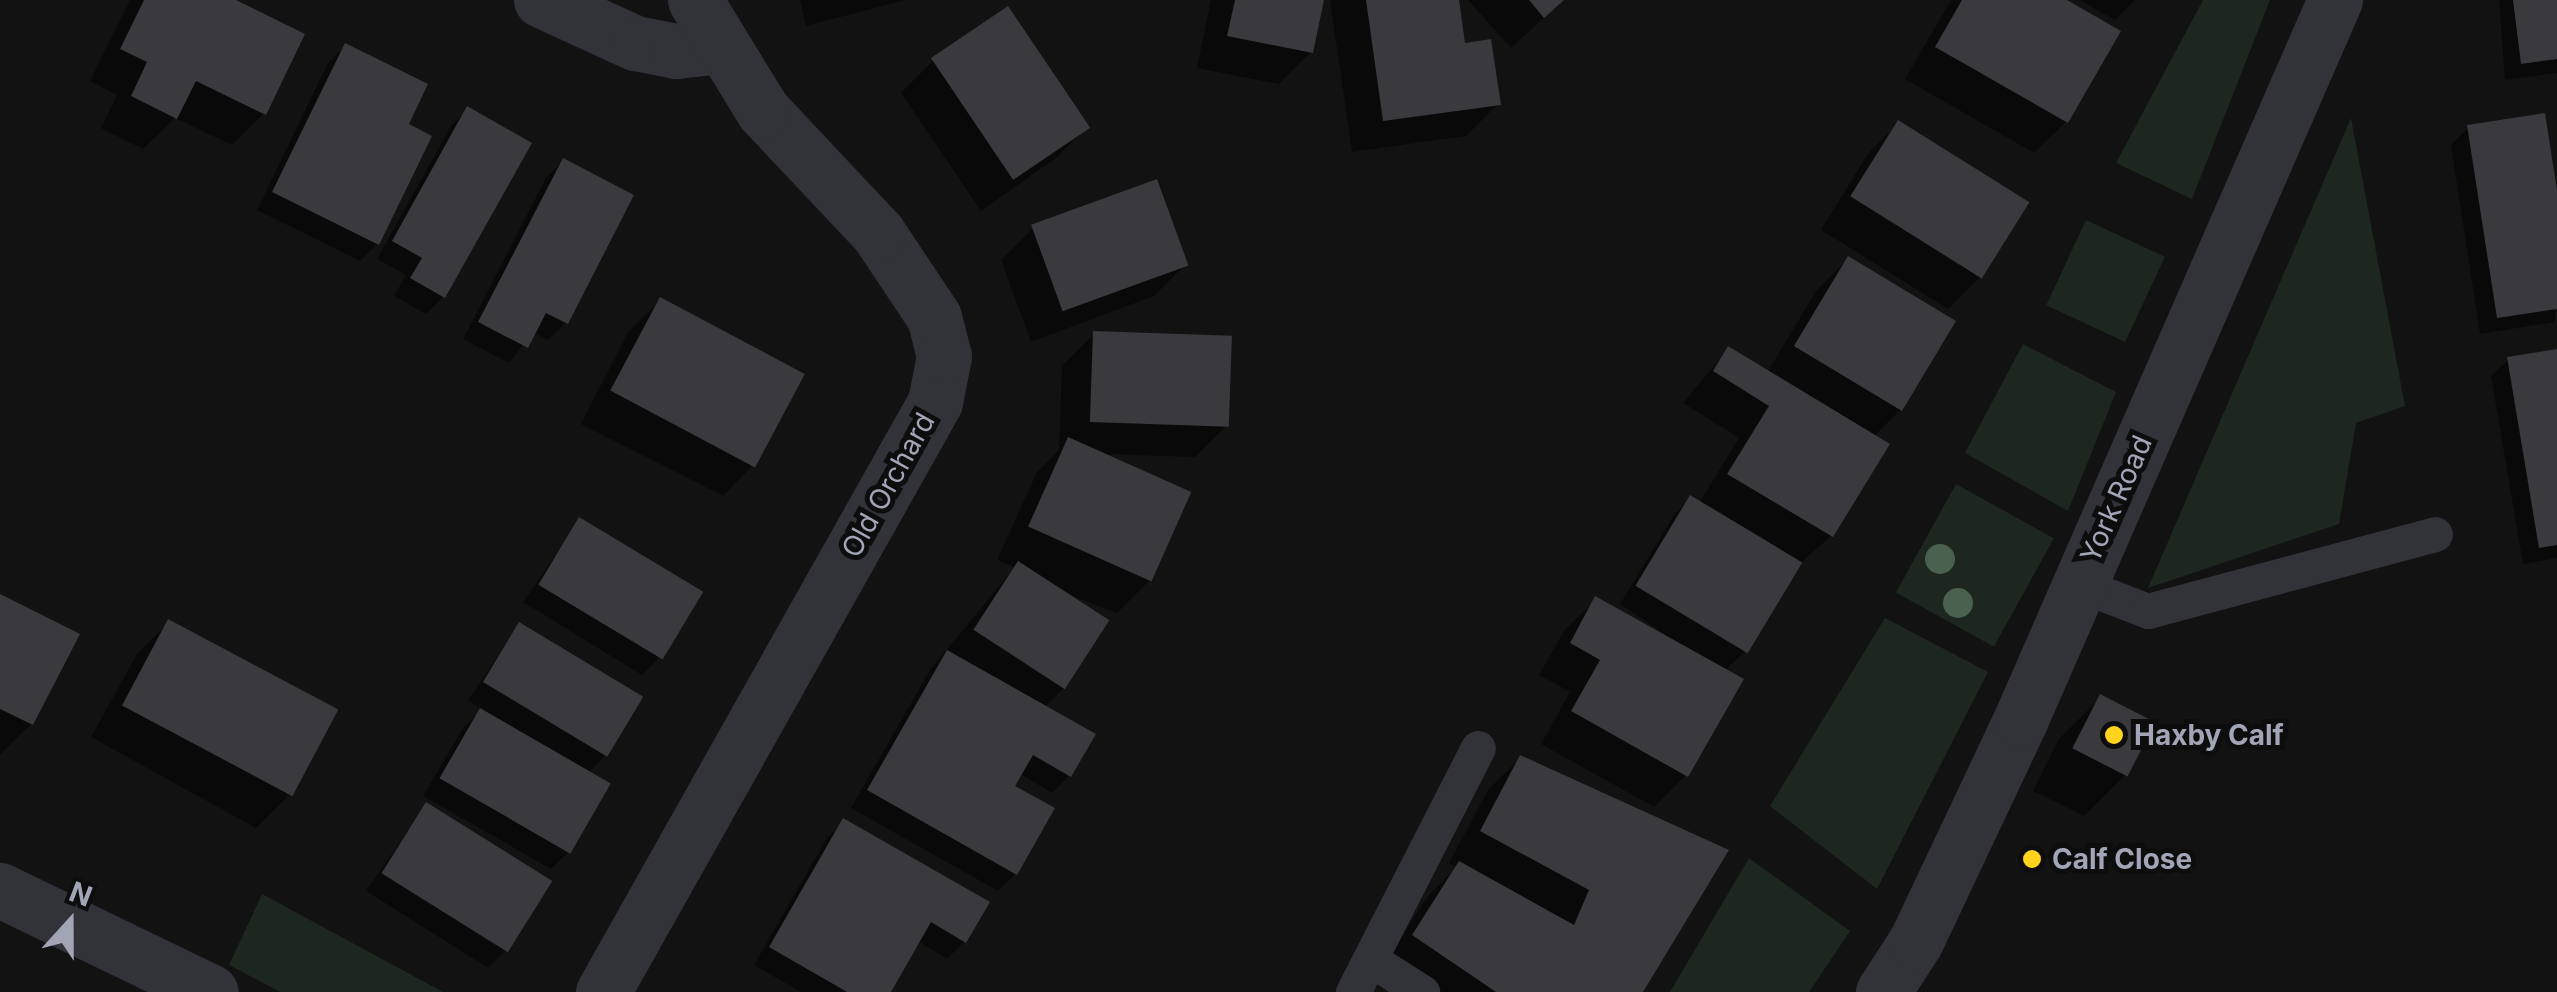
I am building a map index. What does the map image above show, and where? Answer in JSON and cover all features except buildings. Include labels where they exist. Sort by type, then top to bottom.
[{"type":"street","points":[[541,0],[635,43],[676,51],[722,46]]},
{"type":"street","name":"Old Orchard","points":[[603,992],[935,402],[944,356],[934,316],[878,233],[763,111],[694,0]]},
{"type":"street","name":"York Road","points":[[1883,992],[1916,941],[2335,0]]},
{"type":"street","points":[[0,890],[211,992]]},
{"type":"lane","points":[[2078,584],[2148,610],[2435,534]]},
{"type":"lane","points":[[1352,992],[1478,748]]},
{"type":"lane","points":[[1370,959],[1422,992]]},
{"type":"shaded area","points":[[2203,0],[2270,0],[2192,199],[2116,163]]},
{"type":"shaded area","points":[[2351,118],[2405,406],[2356,423],[2339,524],[2148,588]]},
{"type":"shaded area","points":[[2086,220],[2165,257],[2125,342],[2046,305]]},
{"type":"shaded area","points":[[2023,344],[2116,392],[2068,511],[1965,453]]},
{"type":"shaded area","points":[[1956,484],[2054,538],[1994,647],[1896,592]]},
{"type":"shaded area","points":[[1885,618],[1988,672],[1877,889],[1770,806]]},
{"type":"shaded area","points":[[1749,858],[1850,931],[1809,992],[1670,992]]},
{"type":"shaded area","points":[[262,894],[443,992],[280,992],[229,965]]},
{"type":"place","name":"Haxby Calf","points":[[2114,735]]},
{"type":"place","name":"Calf Close","points":[[2032,859]]}]
